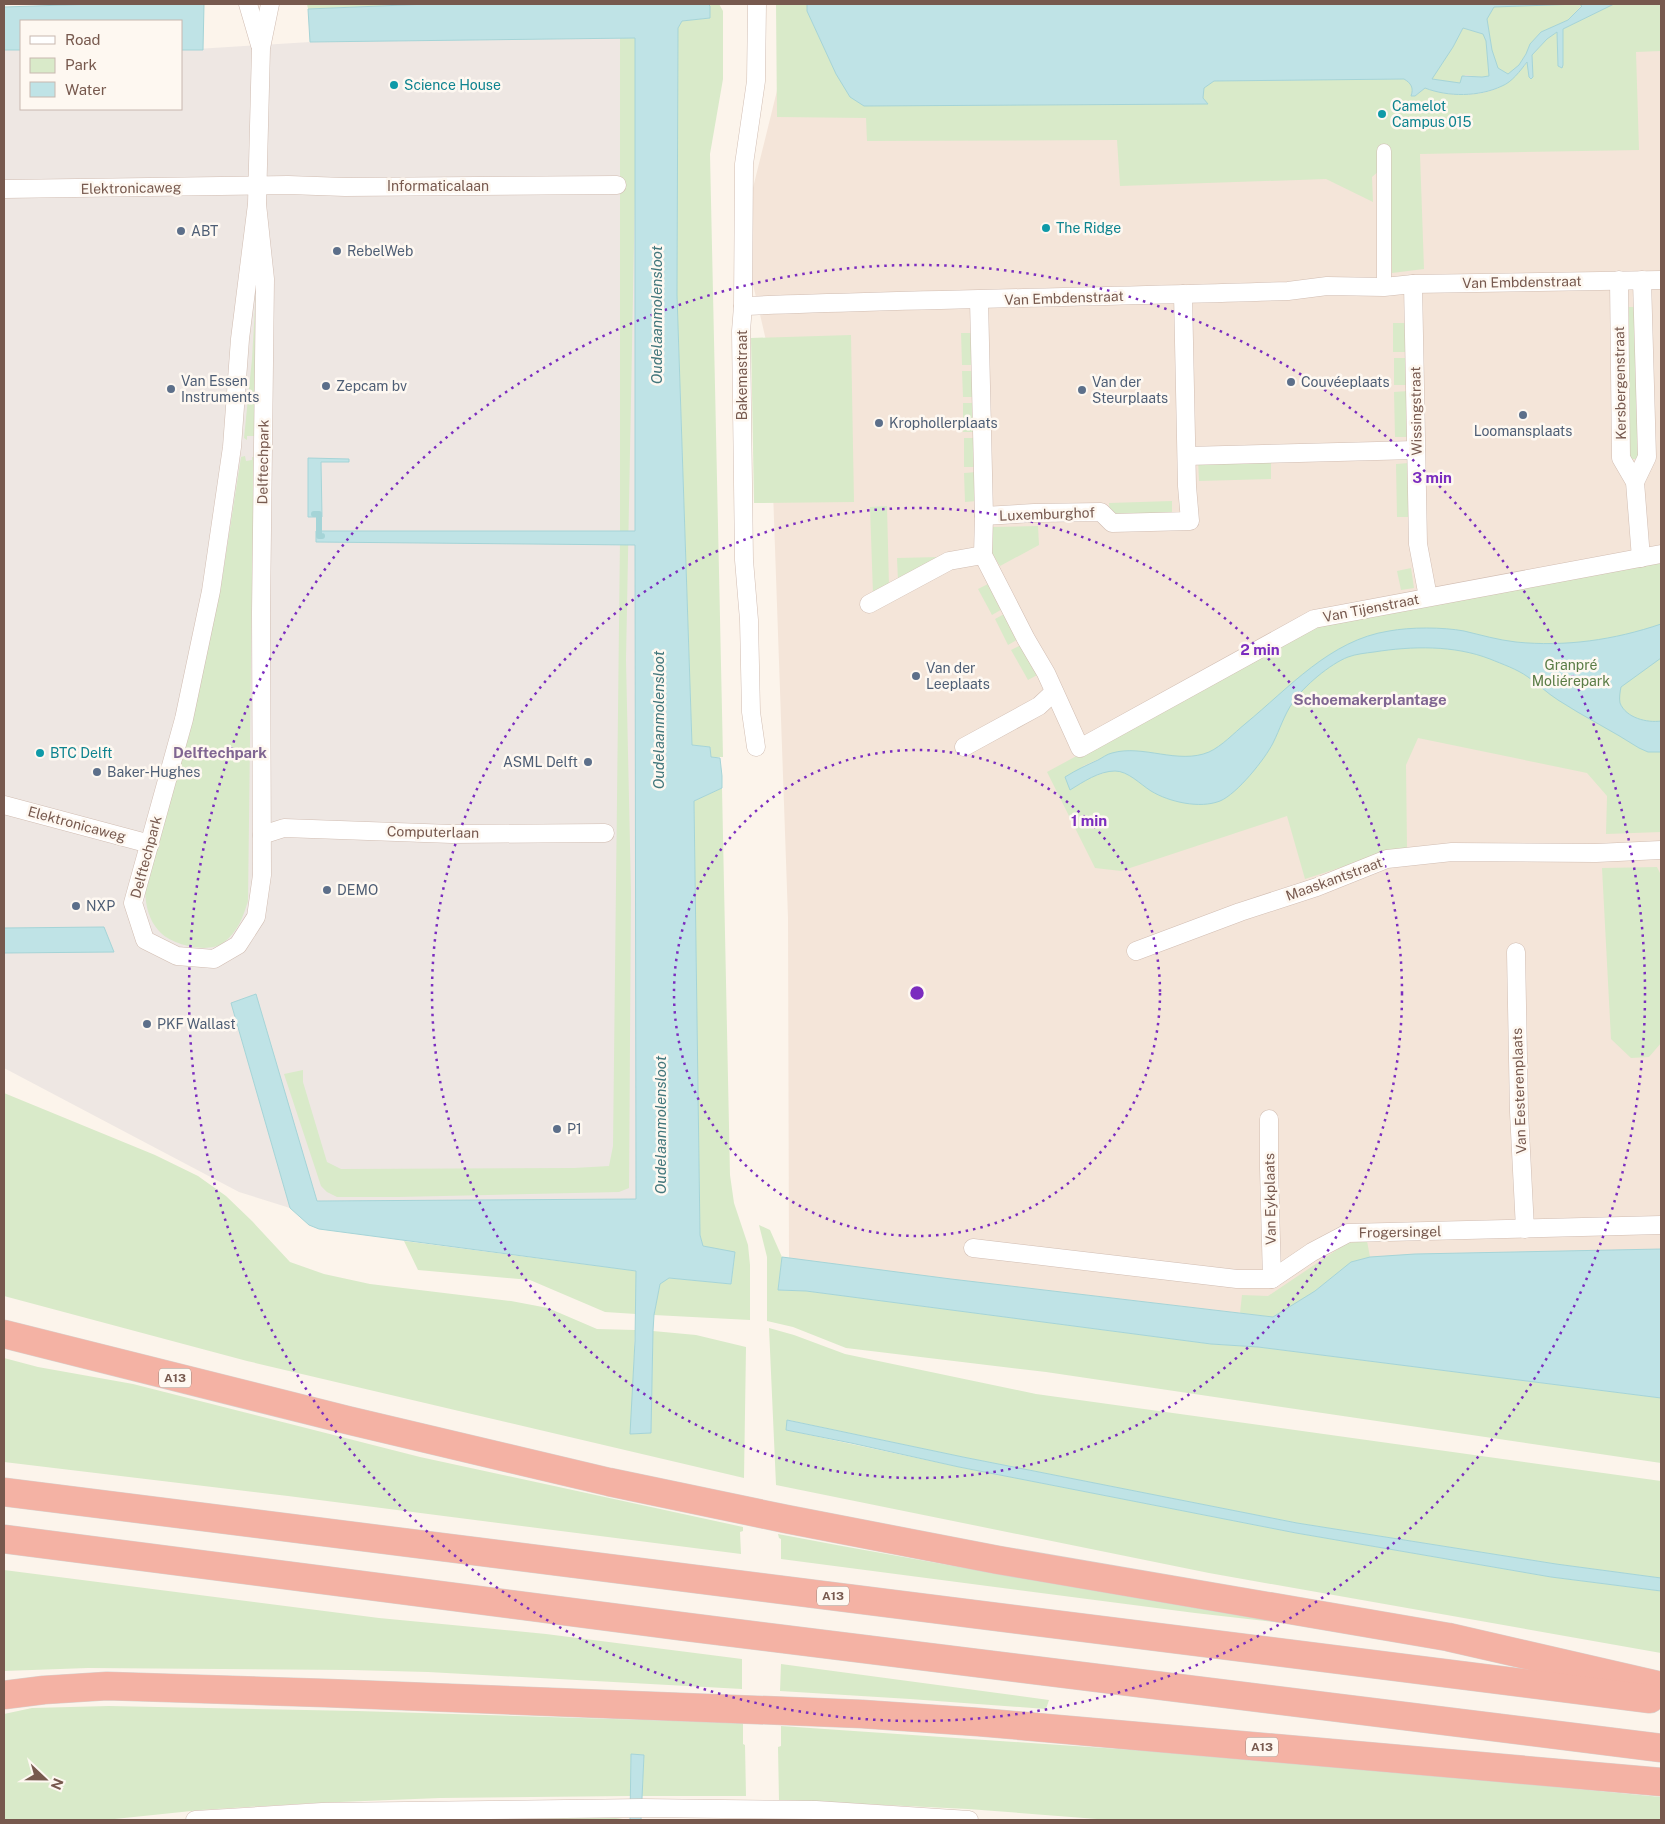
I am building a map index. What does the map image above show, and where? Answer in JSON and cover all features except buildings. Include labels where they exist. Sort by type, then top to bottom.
[{"type":"highway","name":"A13","points":[[4,1334],[347,1420],[618,1484],[998,1560],[1448,1637],[1661,1686]]},
{"type":"highway","name":"A13","points":[[4,1492],[1661,1701]]},
{"type":"highway","points":[[4,1540],[697,1629],[1661,1748]]},
{"type":"highway","name":"A13","points":[[4,1694],[107,1686],[862,1714],[978,1722],[1661,1782]]},
{"type":"street","name":"Delftechpark","points":[[248,4],[261,48]]},
{"type":"street","name":"Delftechpark","points":[[257,204],[265,279],[261,613],[262,875],[256,917],[238,945],[214,959],[177,956],[145,940],[133,903],[184,719],[211,592],[232,446],[240,339],[257,204],[261,48],[270,4]]},
{"type":"street","name":"Bakemastraat","points":[[756,747],[751,712],[749,620],[744,560],[741,331],[743,306],[744,164],[756,81],[757,4]]},
{"type":"street","points":[[1384,151],[1384,287]]},
{"type":"street","name":"Informaticalaan","points":[[258,186],[617,185]]},
{"type":"street","name":"Elektronicaweg","points":[[4,190],[258,186]]},
{"type":"street","name":"Kersbergenstraat","points":[[1619,280],[1621,458],[1635,482],[1641,558]]},
{"type":"street","name":"Kersbergenstraat","points":[[1635,482],[1646,457],[1642,280]]},
{"type":"street","name":"Van Embdenstraat","points":[[743,306],[1288,291],[1327,286],[1384,287],[1413,284],[1661,280]]},
{"type":"street","name":"Wissingstraat","points":[[1413,284],[1418,544],[1428,597]]},
{"type":"street","name":"Luxemburghof","points":[[984,516],[1101,512],[1112,523],[1190,521],[1183,294]]},
{"type":"street","name":"Luxemburghof","points":[[979,300],[984,516],[983,555],[1054,692],[1080,748]]},
{"type":"street","points":[[1187,456],[1416,450]]},
{"type":"street","name":"Van Tijenstraat","points":[[1080,748],[1314,619],[1661,554]]},
{"type":"street","points":[[869,604],[949,561],[983,555]]},
{"type":"street","points":[[964,747],[1039,706],[1054,692]]},
{"type":"street","name":"Elektronicaweg","points":[[4,805],[150,844]]},
{"type":"street","name":"Computerlaan","points":[[262,834],[284,828],[452,834],[606,833]]},
{"type":"street","name":"Maaskantstraat","points":[[1136,951],[1240,912],[1317,887],[1387,859],[1452,852],[1661,850]]},
{"type":"street","name":"Van Eesterenplaats","points":[[1516,952],[1519,1112],[1525,1229]]},
{"type":"street","name":"Van Eykplaats","points":[[1269,1119],[1268,1168],[1272,1279]]},
{"type":"street","name":"Frogersingel","points":[[1272,1279],[1312,1252],[1348,1233],[1661,1225]]},
{"type":"street","points":[[973,1248],[1237,1279],[1272,1279]]},
{"type":"street","points":[[195,1820],[322,1812],[636,1808],[826,1810],[969,1820]]},
{"type":"shaded area","points":[[1110,4],[1661,4],[1661,1356],[1266,1327],[789,1264],[788,918],[768,349],[752,280],[750,200],[792,30]]},
{"type":"shaded area","points":[[635,38],[636,1199],[316,1201],[256,994],[231,1003],[290,1208],[239,1192],[4,1068],[4,953],[114,952],[104,927],[4,928],[4,50],[20,50],[20,110],[182,110],[182,50],[310,42]]},
{"type":"green space","points":[[307,4],[428,4],[308,9]]},
{"type":"green space","points":[[708,4],[719,4],[723,11],[723,79],[710,154],[723,757],[711,757],[710,747],[692,745],[677,295],[678,28],[682,21],[710,18],[710,6]]},
{"type":"green space","points":[[776,4],[807,4],[807,11],[836,74],[864,106],[1207,104],[1203,98],[1204,87],[1214,81],[1404,79],[1411,86],[1411,95],[1415,96],[1425,88],[1444,93],[1464,95],[1484,93],[1506,84],[1528,62],[1529,77],[1533,77],[1532,55],[1547,39],[1557,32],[1558,66],[1563,67],[1563,29],[1614,4],[1661,4],[1661,51],[1636,52],[1639,150],[1420,154],[1424,269],[1392,273],[1389,162],[1372,177],[1373,202],[1326,179],[1120,186],[1117,140],[867,141],[866,118],[777,117]]},
{"type":"green space","points":[[1582,5],[1568,20],[1541,32],[1530,44],[1519,65],[1508,74],[1498,68],[1492,50],[1487,19],[1494,6]]},
{"type":"green space","points":[[620,28],[638,35],[626,660],[631,892],[629,1188],[619,1192],[337,1197],[327,1192],[321,1186],[284,1074],[303,1070],[303,1082],[327,1162],[341,1169],[574,1168],[609,1166],[613,1146],[620,538]]},
{"type":"green space","points":[[1463,28],[1483,34],[1486,41],[1489,76],[1465,75],[1460,83],[1431,79],[1453,47]]},
{"type":"green space","points":[[257,272],[255,436],[247,436],[247,440],[244,438],[252,359]]},
{"type":"green space","points":[[1625,307],[1637,307],[1640,459],[1628,459]]},
{"type":"green space","points":[[1393,323],[1406,323],[1407,352],[1393,352]]},
{"type":"green space","points":[[961,333],[973,333],[974,365],[962,365]]},
{"type":"green space","points":[[851,335],[854,502],[754,503],[751,338]]},
{"type":"green space","points":[[1394,358],[1407,358],[1407,385],[1394,385]]},
{"type":"green space","points":[[962,371],[974,371],[975,397],[963,397]]},
{"type":"green space","points":[[1408,391],[1409,437],[1395,437],[1394,392]]},
{"type":"green space","points":[[963,403],[975,403],[976,432],[963,432]]},
{"type":"green space","points":[[964,438],[976,438],[977,467],[964,467]]},
{"type":"green space","points":[[245,456],[246,461],[252,460],[252,457],[257,458],[252,580],[248,901],[239,924],[228,939],[216,946],[199,948],[181,944],[159,931],[149,913],[145,892],[194,714],[222,580],[241,457]]},
{"type":"green space","points":[[1271,458],[1271,479],[1199,481],[1198,459]]},
{"type":"green space","points":[[1409,463],[1411,517],[1397,517],[1396,464]]},
{"type":"green space","points":[[977,472],[977,501],[965,502],[964,473]]},
{"type":"green space","points":[[1172,501],[1172,515],[1110,516],[1109,503]]},
{"type":"green space","points":[[887,506],[889,586],[873,594],[870,507]]},
{"type":"green space","points":[[1038,526],[1039,545],[1000,566],[992,553],[992,527]]},
{"type":"green space","points":[[940,557],[898,581],[897,558]]},
{"type":"green space","name":"Granpré Moliérepark","points":[[1661,559],[1661,832],[1606,834],[1607,796],[1587,773],[1418,738],[1406,765],[1407,848],[1395,850],[1305,879],[1287,816],[1121,871],[1095,868],[1047,772],[1318,625]],"holes":[[[1099,759],[1104,773],[1089,778],[1070,790],[1083,766]]]},
{"type":"green space","points":[[1411,568],[1414,588],[1401,590],[1397,571]]},
{"type":"green space","points":[[990,583],[1004,608],[992,615],[978,589]]},
{"type":"green space","points":[[1006,613],[1020,638],[1008,645],[995,619]]},
{"type":"green space","points":[[1023,644],[1039,674],[1028,680],[1011,650]]},
{"type":"green space","points":[[722,788],[730,1175],[734,1203],[748,1245],[750,1320],[654,1315],[660,1283],[668,1278],[731,1284],[735,1253],[703,1246],[700,1235],[694,801]]},
{"type":"green space","points":[[1657,867],[1661,875],[1661,1043],[1649,1057],[1631,1058],[1611,1039],[1602,868]]},
{"type":"green space","points":[[4,1093],[155,1155],[198,1176],[226,1196],[290,1262],[324,1274],[370,1284],[511,1301],[548,1308],[597,1329],[635,1330],[631,1434],[651,1433],[653,1331],[696,1335],[746,1347],[744,1478],[247,1361],[4,1296]]},
{"type":"green space","points":[[759,1225],[770,1230],[782,1257],[778,1290],[806,1291],[1211,1344],[1258,1347],[1661,1398],[1661,1463],[1046,1372],[846,1348],[793,1327],[767,1321],[767,1257]]},
{"type":"green space","points":[[404,1241],[636,1271],[636,1314],[605,1312],[530,1280],[418,1270]]},
{"type":"green space","points":[[1367,1241],[1370,1257],[1351,1262],[1315,1291],[1273,1317],[1240,1313],[1242,1295],[1268,1296],[1347,1243]]},
{"type":"green space","points":[[769,1328],[845,1354],[1036,1394],[1661,1481],[1661,1578],[1556,1564],[1297,1523],[963,1457],[788,1420],[786,1430],[959,1467],[1296,1533],[1551,1577],[1661,1591],[1661,1653],[1209,1573],[776,1485]]},
{"type":"green space","points":[[4,1358],[38,1367],[133,1384],[420,1457],[743,1527],[743,1531],[740,1532],[741,1554],[4,1462]]},
{"type":"green space","points":[[778,1534],[1283,1623],[781,1559],[781,1539]]},
{"type":"green space","points":[[4,1570],[379,1618],[546,1634],[742,1659],[742,1689],[428,1672],[351,1670],[88,1668],[4,1671]]},
{"type":"green space","points":[[781,1664],[1049,1700],[1046,1709],[780,1691]]},
{"type":"green space","points":[[109,1706],[357,1711],[743,1723],[746,1796],[642,1796],[644,1755],[631,1754],[630,1796],[440,1798],[201,1810],[105,1820],[4,1820],[4,1714],[32,1708]]},
{"type":"green space","points":[[781,1726],[1266,1759],[1661,1797],[1661,1820],[1110,1820],[968,1809],[779,1800],[778,1747],[781,1746]]},
{"type":"green space","points":[[439,1814],[616,1818],[630,1820],[309,1820]]},
{"type":"water","points":[[95,4],[204,4],[203,50],[182,50],[182,20],[20,20],[20,50],[4,50],[4,7]]},
{"type":"water","name":"Oudelaanmolensloot","points":[[428,4],[708,4],[710,6],[710,18],[682,21],[678,28],[677,295],[692,745],[710,747],[711,757],[720,758],[722,776],[722,788],[694,801],[700,1235],[703,1246],[735,1252],[731,1284],[669,1278],[660,1284],[653,1331],[651,1433],[630,1434],[635,1341],[636,1271],[319,1229],[309,1225],[290,1208],[231,1003],[256,994],[317,1201],[636,1199],[635,545],[316,542],[316,531],[635,531],[635,38],[310,42],[308,9]]},
{"type":"water","points":[[807,4],[1579,4],[1614,4],[1563,29],[1562,68],[1558,66],[1557,32],[1547,39],[1532,55],[1533,77],[1531,79],[1527,62],[1509,82],[1493,90],[1474,94],[1453,94],[1425,88],[1415,96],[1411,96],[1411,86],[1404,79],[1214,81],[1204,88],[1203,98],[1208,104],[864,106],[850,97],[836,74],[807,11]],"holes":[[[1579,4],[1582,6],[1568,20],[1541,32],[1530,44],[1519,65],[1508,74],[1498,68],[1492,50],[1487,19],[1494,7]],[[1463,28],[1483,34],[1486,41],[1489,76],[1462,76],[1460,83],[1432,79]]]},
{"type":"water","points":[[308,458],[349,459],[349,462],[321,462],[322,517],[308,517]]},
{"type":"water","points":[[1661,624],[1661,658],[1621,687],[1620,703],[1632,716],[1643,720],[1661,721],[1661,752],[1648,752],[1639,748],[1568,706],[1528,677],[1509,667],[1476,654],[1462,651],[1418,648],[1354,655],[1341,660],[1318,676],[1293,702],[1273,743],[1257,767],[1242,784],[1220,801],[1194,804],[1175,801],[1158,795],[1129,775],[1115,771],[1097,775],[1070,790],[1065,777],[1112,753],[1136,751],[1185,756],[1209,752],[1228,739],[1311,667],[1348,644],[1368,636],[1397,630],[1437,628],[1464,631],[1509,641],[1553,644],[1607,638]]},
{"type":"water","points":[[104,927],[114,952],[4,953],[4,928]]},
{"type":"water","points":[[1661,1249],[1661,1398],[1258,1347],[1211,1344],[806,1291],[778,1290],[782,1257],[1273,1317],[1315,1291],[1351,1262],[1370,1257],[1415,1254]]},
{"type":"water","points":[[787,1420],[1297,1523],[1556,1564],[1661,1578],[1661,1591],[1551,1577],[1296,1533],[959,1467],[786,1430]]},
{"type":"water","points":[[631,1754],[644,1755],[641,1820],[630,1820]]},
{"type":"waterway","points":[[314,514],[319,514],[319,536],[322,536]]},
{"type":"place","name":"Science House","points":[[394,85]]},
{"type":"place","name":"Camelot Campus 015","points":[[1382,114]]},
{"type":"place","name":"The Ridge","points":[[1046,228]]},
{"type":"place","name":"ABT","points":[[181,231]]},
{"type":"place","name":"RebelWeb","points":[[337,251]]},
{"type":"place","name":"Couvéeplaats","points":[[1291,382]]},
{"type":"place","name":"Zepcam bv","points":[[326,386]]},
{"type":"place","name":"Van Essen Instruments","points":[[171,389]]},
{"type":"place","name":"Van der Steurplaats","points":[[1082,390]]},
{"type":"place","name":"Loomansplaats","points":[[1523,415]]},
{"type":"place","name":"Krophollerplaats","points":[[879,423]]},
{"type":"place","name":"Van der Leeplaats","points":[[916,676]]},
{"type":"place","name":"BTC Delft","points":[[40,753]]},
{"type":"place","name":"ASML Delft","points":[[588,762]]},
{"type":"place","name":"Baker-Hughes","points":[[97,772]]},
{"type":"place","name":"DEMO","points":[[327,890]]},
{"type":"place","name":"NXP","points":[[76,906]]},
{"type":"place","name":"PKF Wallast","points":[[147,1024]]},
{"type":"place","name":"P1","points":[[557,1129]]},
{"type":"district","name":"Schoemakerplantage","points":[[1370,700]]},
{"type":"district","name":"Delftechpark","points":[[220,753]]}]
